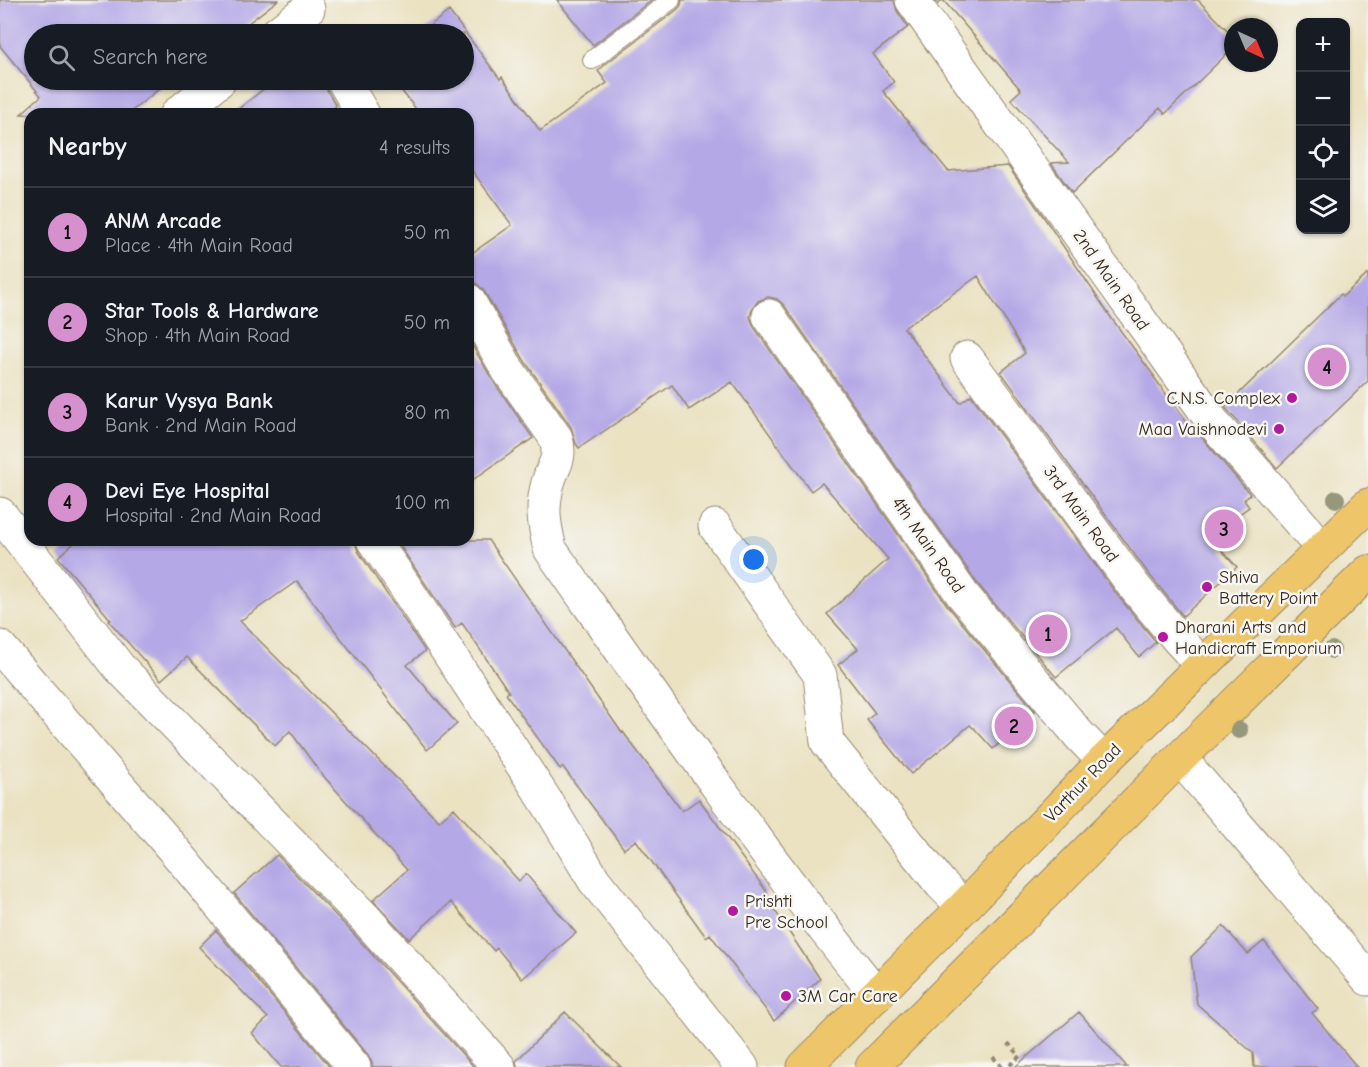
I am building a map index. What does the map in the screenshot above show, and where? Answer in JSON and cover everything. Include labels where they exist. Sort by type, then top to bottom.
[{"type":"main road","name":"Varthur Road","points":[[804,1067],[964,908],[1104,761],[1368,505]]},
{"type":"main road","points":[[872,1067],[1368,572]]},
{"type":"street","name":"2nd Main Road","points":[[912,0],[1215,425],[1323,549]]},
{"type":"street","points":[[293,24],[310,14]]},
{"type":"street","points":[[184,108],[207,90]]},
{"type":"street","points":[[349,90],[359,108]]},
{"type":"street","points":[[474,310],[508,370],[556,438],[560,450],[548,482],[543,510],[550,549],[784,877],[877,995]]},
{"type":"street","name":"4th Main Road","points":[[769,316],[962,594],[1079,735],[1104,761]]},
{"type":"street","name":"3rd Main Road","points":[[967,358],[1133,585],[1202,665]]},
{"type":"street","points":[[0,514],[24,545]]},
{"type":"street","points":[[715,526],[820,675],[827,742],[941,884],[964,908]]},
{"type":"street","points":[[25,546],[119,667],[365,918],[499,1067]]},
{"type":"street","points":[[377,546],[546,801],[594,880],[742,1067]]},
{"type":"street","points":[[0,646],[180,857],[354,1067]]},
{"type":"street","points":[[1180,758],[1368,979]]},
{"type":"lane","points":[[592,60],[671,0]]},
{"type":"path","points":[[1008,1043],[1020,1056],[1008,1067]]},
{"type":"path","points":[[993,1057],[1002,1067]]},
{"type":"building","points":[[0,0],[278,0],[247,24],[24,24],[24,75],[0,46]]},
{"type":"building","points":[[557,0],[652,0],[593,45]]},
{"type":"building","points":[[682,0],[894,0],[897,11],[908,27],[873,54],[894,82],[883,91],[948,171],[1008,166],[1112,319],[1196,435],[1198,433],[1250,494],[1244,500],[1249,507],[1209,536],[1237,567],[1183,616],[1148,573],[1001,372],[1025,353],[978,276],[904,328],[960,403],[971,395],[1118,596],[1156,642],[1139,657],[1116,628],[1056,677],[977,583],[784,305],[777,299],[768,297],[758,301],[750,317],[754,327],[947,605],[1035,711],[993,749],[970,725],[911,774],[867,720],[875,713],[838,665],[858,649],[827,614],[888,559],[822,483],[811,491],[732,382],[689,410],[672,385],[579,448],[571,427],[524,360],[484,291],[474,283],[474,252],[512,225],[474,173],[474,108],[415,108],[401,90],[474,90],[474,44],[500,79],[502,77],[540,131],[607,83],[598,71],[681,5]]},
{"type":"building","points":[[943,0],[1198,0],[1224,27],[1224,57],[1165,114],[1160,108],[1072,193],[1051,163],[1069,162],[1011,99],[1021,90]]},
{"type":"building","points":[[449,11],[459,24],[432,24]]},
{"type":"building","points":[[36,90],[158,90],[135,108],[28,108],[41,96]]},
{"type":"building","points":[[262,90],[327,90],[336,106],[334,108],[240,108]]},
{"type":"building","name":"C.N.S. Complex","points":[[1368,274],[1368,381],[1277,468],[1225,407],[1341,294],[1343,296]]},
{"type":"building","points":[[474,348],[493,381],[533,438],[474,479]]},
{"type":"building","points":[[474,540],[488,540],[622,733],[682,811],[699,799],[767,892],[764,894],[820,979],[774,1021],[710,934],[706,937],[636,840],[624,849],[563,767],[560,769],[506,694],[509,692],[462,623],[455,628],[400,546],[474,546]]},
{"type":"building","points":[[71,546],[357,546],[425,651],[407,665],[457,724],[427,750],[297,581],[240,621],[439,821],[454,808],[519,881],[526,874],[576,933],[522,979],[497,948],[494,951],[451,902],[409,939],[373,900],[407,870],[319,771],[290,731],[275,746],[187,657],[161,680],[109,621],[111,620],[58,557]]},
{"type":"building","points":[[277,855],[351,931],[474,1067],[372,1067],[368,1055],[234,893]]},
{"type":"building","points":[[1223,926],[1248,954],[1264,941],[1318,1009],[1312,1013],[1357,1067],[1254,1067],[1253,1053],[1197,1004],[1191,957]]},
{"type":"building","points":[[216,930],[330,1067],[281,1067],[252,1033],[268,1018],[199,947]]},
{"type":"building","points":[[565,1012],[621,1067],[517,1067],[516,1061]]},
{"type":"building","points":[[1079,1012],[1127,1067],[1015,1067]]},
{"type":"place","name":"Devi Eye Hospital","points":[[1327,367]]},
{"type":"place","name":"C.N.S. Complex","points":[[1292,398]]},
{"type":"place","name":"Maa Vaishnodevi","points":[[1279,429]]},
{"type":"place","name":"Karur Vysya Bank","points":[[1224,529]]},
{"type":"place","name":"Shiva Battery Point","points":[[1207,587]]},
{"type":"place","name":"ANM Arcade","points":[[1048,634]]},
{"type":"place","name":"Dharani Arts and Handicraft Emporium","points":[[1163,637]]},
{"type":"place","name":"Star Tools & Hardware","points":[[1014,726]]},
{"type":"place","name":"Prishti Pre School","points":[[733,911]]},
{"type":"place","name":"3M Car Care","points":[[786,996]]}]
